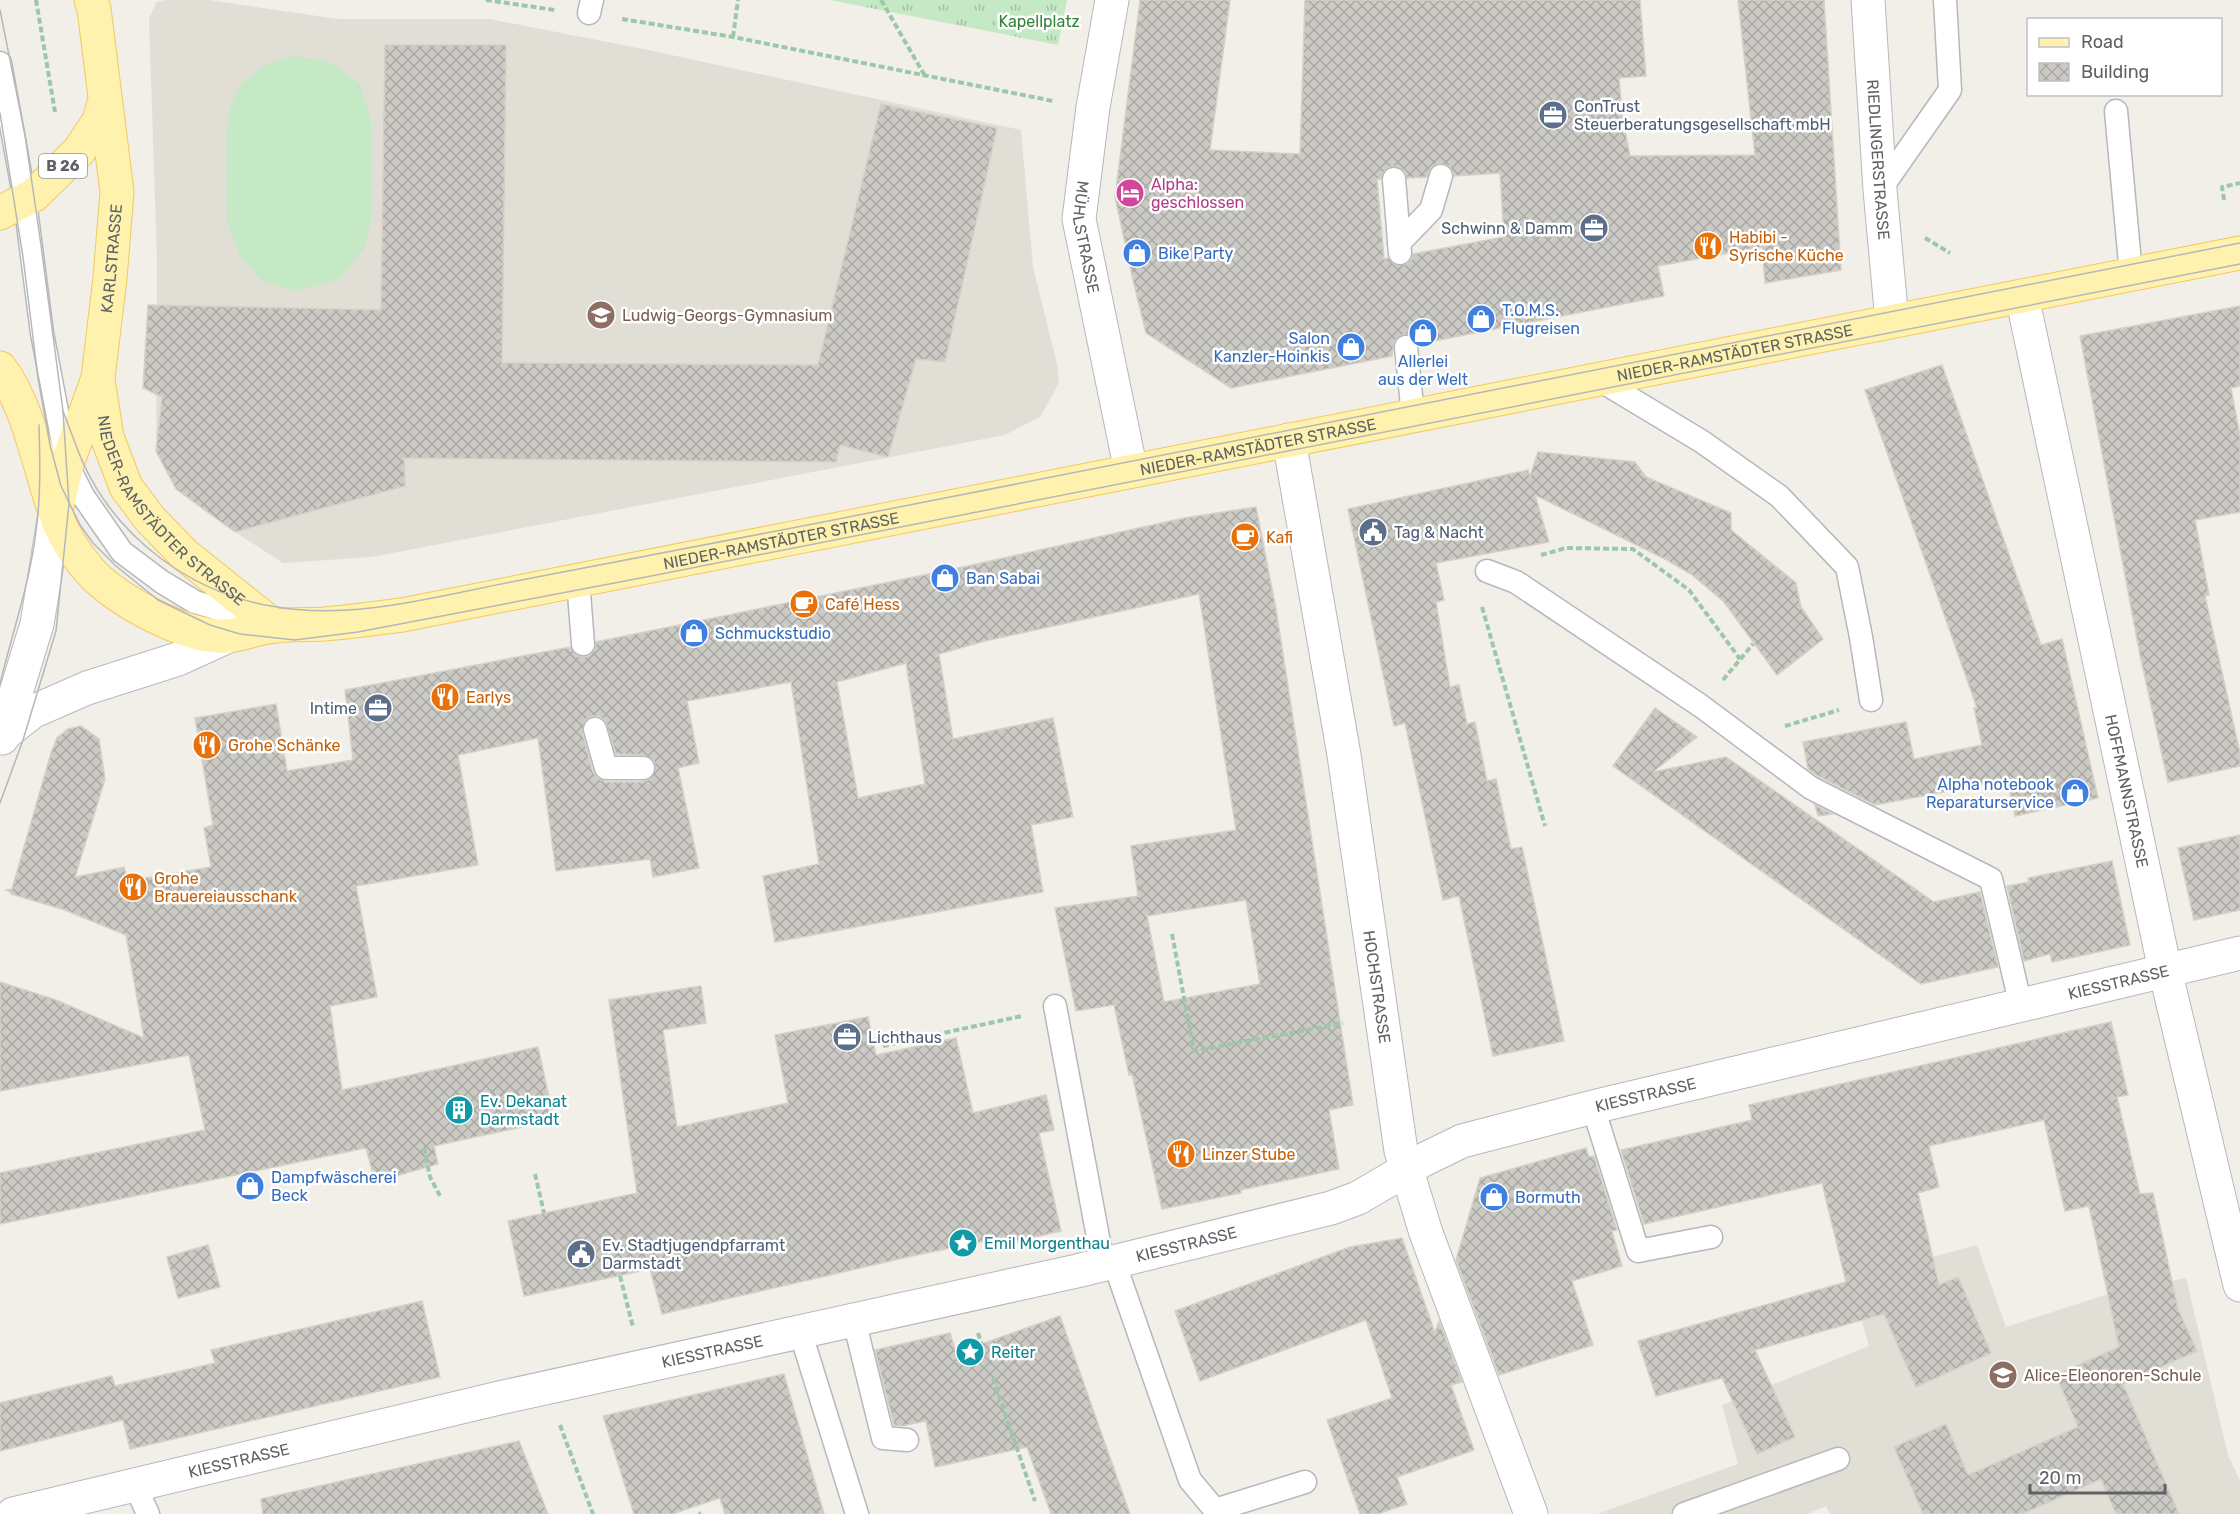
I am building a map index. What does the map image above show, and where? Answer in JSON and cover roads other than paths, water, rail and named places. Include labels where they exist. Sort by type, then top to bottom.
[{"type":"main road","name":"KARLSTRASSE","points":[[55,514],[67,464],[98,378],[117,192],[91,0]]},
{"type":"main road","name":"B 26","points":[[13,207],[34,195],[79,151],[99,121],[105,100]]},
{"type":"main road","name":"NIEDER-RAMSTÄDTER STRASSE","points":[[55,514],[90,572],[119,596],[179,627],[226,637],[274,626],[328,624],[402,615],[2240,253]]},
{"type":"main road","name":"KARLSTRASSE","points":[[0,368],[18,403],[40,462],[55,514]]},
{"type":"main road","name":"NIEDER-RAMSTÄDTER STRASSE","points":[[98,378],[107,437],[126,487],[150,519],[185,555],[274,626]]},
{"type":"street","name":"MÜHLSTRASSE","points":[[1112,0],[1093,107],[1079,219],[1131,471]]},
{"type":"street","name":"RIEDLINGERSTRASSE","points":[[1868,0],[1880,190],[1892,321]]},
{"type":"street","name":"HOFFMANNSTRASSE","points":[[2022,296],[2165,970],[2240,1285]]},
{"type":"street","name":"HOCHSTRASSE","points":[[1289,440],[1344,755],[1398,1134],[1406,1171],[1426,1233],[1531,1514]]},
{"type":"street","name":"KARLSTRASSE","points":[[1,739],[37,624],[55,514]]},
{"type":"street","name":"NIEDER-RAMSTÄDTER STRASSE","points":[[1,739],[32,712],[87,688],[178,659],[226,637]]},
{"type":"street","name":"KIESSTRASSE","points":[[13,1514],[142,1500],[546,1388],[1108,1263],[1331,1208],[1358,1198],[1462,1141],[1593,1107],[2240,953]]},
{"type":"lane","points":[[1880,190],[1950,90],[1945,0]]},
{"type":"lane","name":"NIEDER-RAMSTÄDTER STRASSE","points":[[0,63],[13,207],[42,333],[67,464],[83,496],[123,552],[162,582],[195,602],[274,626]]},
{"type":"lane","points":[[2116,111],[2131,274]]},
{"type":"lane","points":[[1394,179],[1400,249],[1431,210],[1441,176]]},
{"type":"lane","points":[[1406,346],[1413,415]]},
{"type":"lane","points":[[1598,379],[1701,441],[1779,496],[1847,567],[1871,700]]},
{"type":"lane","points":[[1487,571],[1516,582],[1701,706],[1811,788],[1991,879],[2021,1006]]},
{"type":"lane","points":[[578,580],[583,645]]},
{"type":"lane","points":[[596,729],[606,768],[643,768]]},
{"type":"lane","points":[[1055,1006],[1108,1263],[1190,1480],[1215,1510],[1305,1482]]},
{"type":"lane","points":[[1593,1107],[1638,1251],[1711,1237]]},
{"type":"lane","points":[[854,1320],[883,1438],[907,1440]]},
{"type":"lane","points":[[792,1333],[835,1494]]},
{"type":"lane","points":[[792,1333],[858,1514]]},
{"type":"lane","points":[[1684,1514],[1838,1459]]},
{"type":"tram line","points":[[0,10],[25,135],[41,245],[63,411],[69,504],[56,631],[23,740],[0,803]]},
{"type":"tram line","points":[[0,113],[23,257],[38,378],[50,445],[61,486],[80,525],[93,543],[116,566],[158,600],[210,625],[240,634],[295,640],[358,632],[646,577],[2240,264]]},
{"type":"tram line","points":[[63,411],[84,465],[99,492],[137,538],[185,575],[241,599],[271,606],[331,611],[362,609],[422,600],[2240,243]]},
{"type":"tram line","points":[[0,684],[25,589],[38,518],[39,425]]},
{"type":"place","name":"ConTrust Steuerberatungsgesellschaft mbH","points":[[1553,115]]},
{"type":"place","name":"Alpha: geschlossen","points":[[1130,193]]},
{"type":"place","name":"Schwinn & Damm","points":[[1594,228]]},
{"type":"place","name":"Habibi - Syrische Küche","points":[[1708,246]]},
{"type":"place","name":"Bike Party","points":[[1137,253]]},
{"type":"place","name":"Ludwig-Georgs-Gymnasium","points":[[601,315]]},
{"type":"place","name":"T.O.M.S. Flugreisen","points":[[1481,319]]},
{"type":"place","name":"Allerlei aus der Welt","points":[[1423,333]]},
{"type":"place","name":"Salon Kanzler-Hoinkis","points":[[1351,347]]},
{"type":"place","name":"Tag & Nacht","points":[[1373,532]]},
{"type":"place","name":"Kafi","points":[[1245,537]]},
{"type":"place","name":"Ban Sabai","points":[[945,578]]},
{"type":"place","name":"Café Hess","points":[[804,604]]},
{"type":"place","name":"Schmuckstudio","points":[[694,633]]},
{"type":"place","name":"Earlys","points":[[445,697]]},
{"type":"place","name":"Intime","points":[[378,708]]},
{"type":"place","name":"Grohe Schänke","points":[[207,745]]},
{"type":"place","name":"Alpha notebook Reparaturservice","points":[[2075,793]]},
{"type":"place","name":"Grohe Brauereiausschank","points":[[133,887]]},
{"type":"place","name":"Lichthaus","points":[[847,1037]]},
{"type":"place","name":"Ev. Dekanat Darmstadt","points":[[459,1110]]},
{"type":"place","name":"Linzer Stube","points":[[1181,1154]]},
{"type":"place","name":"Dampfwäscherei Beck","points":[[250,1186]]},
{"type":"place","name":"Bormuth","points":[[1494,1197]]},
{"type":"place","name":"Emil Morgenthau","points":[[963,1243]]},
{"type":"place","name":"Ev. Stadtjugendpfarramt Darmstadt","points":[[581,1254]]},
{"type":"place","name":"Reiter","points":[[970,1352]]},
{"type":"place","name":"Alice-Eleonoren-Schule","points":[[2003,1375]]},
{"type":"park label","name":"Kapellplatz","points":[[1039,21]]}]
